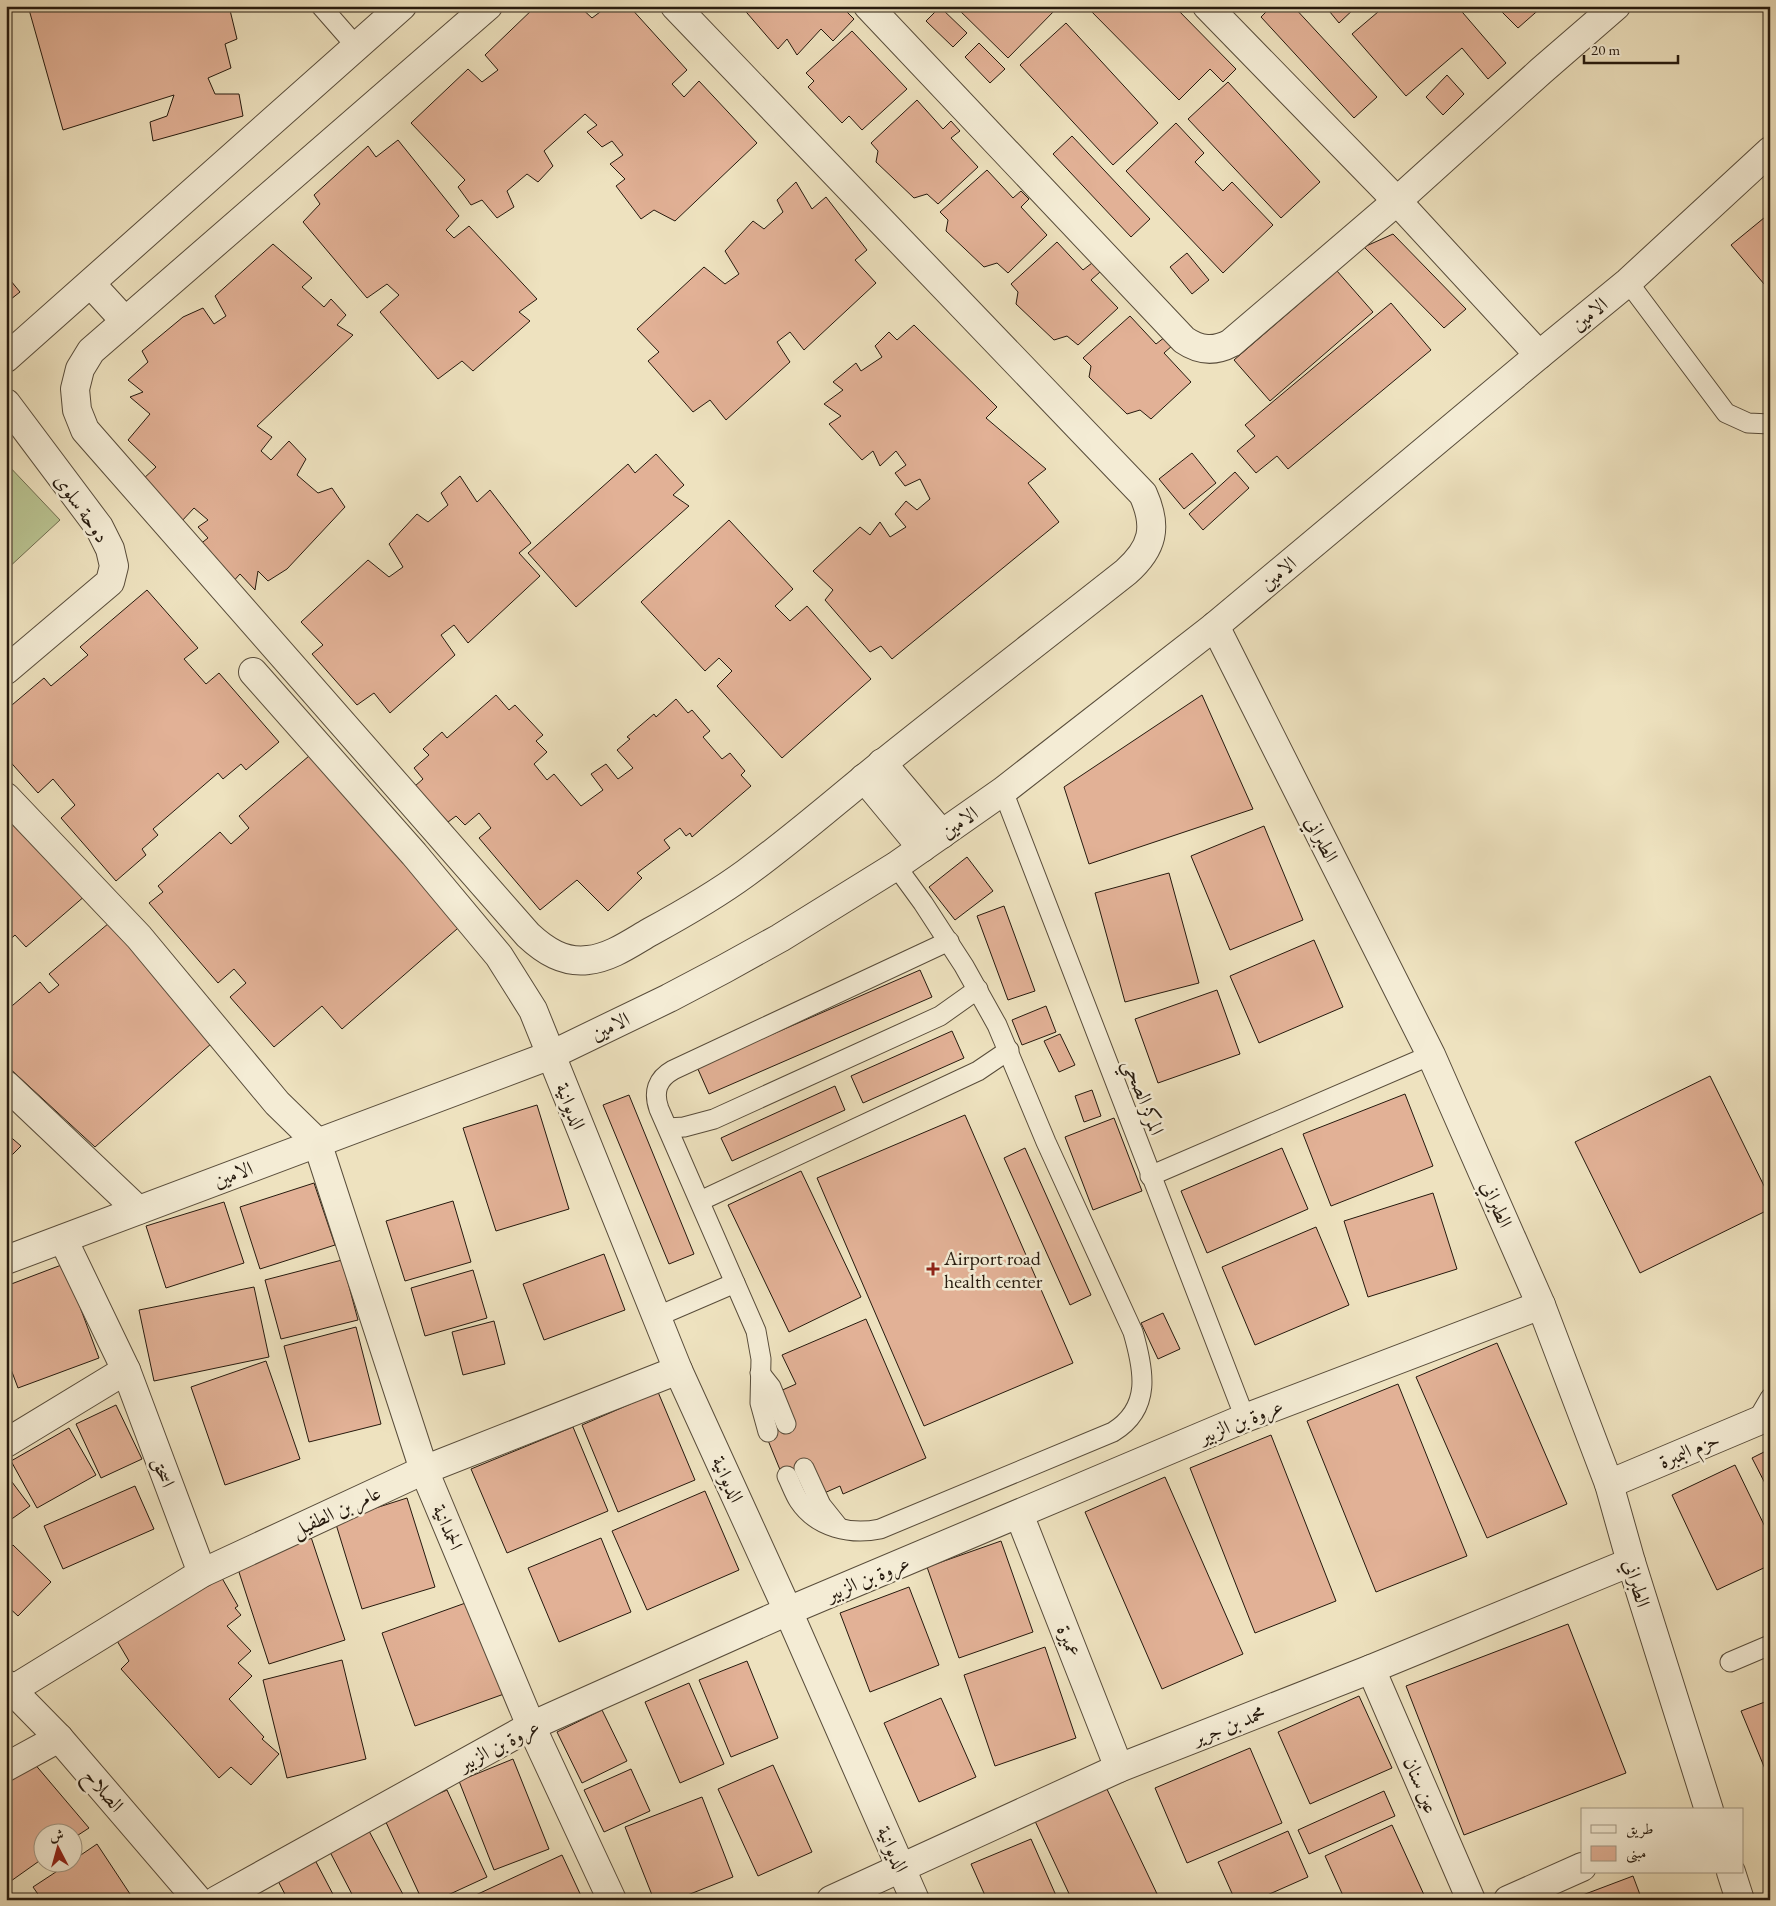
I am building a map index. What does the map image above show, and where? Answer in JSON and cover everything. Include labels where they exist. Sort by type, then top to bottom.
[{"type":"street","points":[[6,358],[402,6]]},
{"type":"street","points":[[488,6],[91,351],[80,369],[75,390],[77,410],[85,430],[540,947],[555,956],[572,960],[589,960],[606,956],[711,897],[746,872],[1140,560],[1148,545],[1152,528],[1150,510],[1142,494],[675,6]]},
{"type":"street","points":[[868,6],[1184,340],[1202,350],[1213,350],[1232,343],[1616,6]]},
{"type":"street","points":[[1206,6],[1396,201],[1539,354]]},
{"type":"street","name":"الامين","points":[[6,1260],[551,1055],[724,969],[780,938],[896,866],[1003,791],[1214,626],[1539,354],[1628,282],[1770,151]]},
{"type":"street","points":[[91,284],[125,321]]},
{"type":"street","name":"دوحة سلوى","points":[[6,404],[99,527],[110,549],[114,566],[110,582],[6,670]]},
{"type":"street","name":"الطبراني","points":[[1214,626],[1431,1055],[1541,1305],[1609,1484],[1631,1562],[1708,1808]]},
{"type":"street","name":"الديوانية","points":[[253,672],[414,854],[498,956],[533,1010],[678,1370],[788,1611],[915,1900]]},
{"type":"street","points":[[873,771],[932,841]]},
{"type":"street","points":[[6,797],[139,937],[277,1103],[317,1142]]},
{"type":"street","points":[[6,1086],[138,1210]]},
{"type":"street","name":"الحمدانية","points":[[317,1142],[424,1470],[531,1726],[612,1900]]},
{"type":"street","name":"اسحق","points":[[63,1239],[126,1370],[202,1573]]},
{"type":"street","name":"عروة بن الزبير","points":[[217,1900],[531,1726],[788,1611],[1245,1418],[1541,1305]]},
{"type":"street","points":[[6,1443],[126,1370]]},
{"type":"street","name":"عامر بن الطفيل","points":[[9,1687],[202,1573],[424,1470],[678,1370]]},
{"type":"street","name":"حزم البمبرة","points":[[1609,1484],[1763,1419]]},
{"type":"street","name":"عميرة","points":[[1019,1514],[1119,1768]]},
{"type":"street","name":"محمد بن جرير","points":[[831,1900],[1119,1768],[1371,1670],[1631,1562]]},
{"type":"street","name":"عين سنان","points":[[1371,1670],[1471,1900]]},
{"type":"street","name":"الصلاح","points":[[9,1687],[59,1738],[198,1900]]},
{"type":"street","points":[[6,1767],[59,1738]]},
{"type":"street","points":[[1508,1900],[1581,1867]]},
{"type":"street","points":[[1731,1874],[1740,1900]]},
{"type":"lane","points":[[320,6],[356,46]]},
{"type":"lane","points":[[1628,282],[1726,413],[1748,423],[1770,424]]},
{"type":"lane","name":"المركز الصحي","points":[[1003,791],[1245,1418]]},
{"type":"lane","points":[[787,1476],[799,1501],[817,1519],[841,1529],[867,1532],[902,1521],[1113,1432],[1123,1426],[1132,1416],[1138,1406],[1141,1395],[1141,1365],[1133,1332],[1046,1142],[1009,1050],[978,989],[948,941],[896,866]]},
{"type":"lane","points":[[768,1432],[760,1403],[759,1345],[756,1331],[656,1100],[656,1090],[665,1074],[948,941]]},
{"type":"lane","points":[[668,1128],[684,1127],[714,1119],[940,1016],[978,989]]},
{"type":"lane","points":[[700,1201],[978,1071],[1009,1050]]},
{"type":"lane","points":[[1150,1176],[1431,1055]]},
{"type":"lane","points":[[656,1317],[735,1283]]},
{"type":"lane","points":[[760,1373],[771,1388],[786,1424]]},
{"type":"lane","points":[[1763,1419],[1770,1398]]},
{"type":"lane","points":[[804,1468],[821,1505],[841,1529]]},
{"type":"lane","points":[[1730,1662],[1770,1645]]},
{"type":"green space","points":[[6,463],[60,520],[6,570]]},
{"type":"building","points":[[28,6],[229,6],[237,39],[225,44],[231,68],[208,78],[215,94],[239,94],[243,116],[153,141],[150,122],[167,116],[174,95],[63,130]]},
{"type":"building","points":[[536,6],[549,8],[579,6],[592,18],[608,6],[629,6],[687,70],[672,84],[684,97],[699,81],[757,143],[675,221],[654,210],[641,219],[616,186],[625,179],[610,164],[623,155],[612,141],[602,147],[587,132],[597,125],[585,114],[544,151],[553,166],[538,182],[527,174],[507,191],[514,207],[497,218],[482,200],[471,205],[458,187],[465,180],[411,123],[468,69],[482,82],[498,70],[485,55]]},
{"type":"building","points":[[741,6],[841,6],[854,19],[833,41],[821,29],[797,55],[787,39],[778,49]]},
{"type":"building","points":[[955,6],[1053,6],[1056,9],[1008,58]]},
{"type":"building","points":[[1086,6],[1174,6],[1236,69],[1223,82],[1210,69],[1179,100]]},
{"type":"building","points":[[1272,6],[1293,6],[1377,97],[1354,118],[1261,17]]},
{"type":"building","points":[[1325,6],[1357,6],[1339,23]]},
{"type":"building","points":[[1385,6],[1457,6],[1506,63],[1488,79],[1462,48],[1406,96],[1352,34]]},
{"type":"building","points":[[1496,6],[1543,6],[1518,28]]},
{"type":"building","points":[[940,7],[967,33],[953,47],[926,21]]},
{"type":"building","points":[[1066,23],[1158,123],[1113,165],[1020,65]]},
{"type":"building","points":[[852,31],[907,89],[862,130],[849,116],[842,123],[808,87],[814,81],[806,73]]},
{"type":"building","points":[[979,43],[1005,69],[990,83],[965,57]]},
{"type":"building","points":[[1447,75],[1464,94],[1443,115],[1426,97]]},
{"type":"building","points":[[1228,82],[1320,182],[1281,218],[1188,119]]},
{"type":"building","points":[[917,100],[943,129],[951,121],[960,131],[951,138],[978,167],[938,204],[927,194],[914,198],[876,162],[878,151],[871,143]]},
{"type":"building","points":[[1176,123],[1204,153],[1195,162],[1223,191],[1232,182],[1273,225],[1223,273],[1126,171]]},
{"type":"building","points":[[1072,136],[1150,219],[1131,237],[1053,154]]},
{"type":"building","points":[[398,140],[459,216],[446,230],[454,238],[469,226],[537,299],[519,312],[530,321],[473,371],[462,361],[438,379],[380,312],[399,295],[387,284],[367,298],[303,222],[320,204],[314,195],[368,146],[376,157]]},
{"type":"building","points":[[987,170],[1013,198],[1021,191],[1029,199],[1021,207],[1047,235],[1008,273],[997,263],[984,267],[946,231],[948,220],[940,212]]},
{"type":"building","points":[[796,182],[812,209],[826,197],[867,250],[855,260],[876,283],[804,350],[790,332],[777,342],[790,362],[726,420],[710,400],[693,412],[648,361],[659,352],[637,329],[704,267],[725,284],[739,274],[725,251],[753,221],[764,229],[783,212],[777,200]]},
{"type":"building","points":[[1770,213],[1770,291],[1731,245]]},
{"type":"building","points":[[1393,234],[1466,309],[1444,328],[1364,247]]},
{"type":"building","points":[[1057,242],[1083,270],[1092,263],[1100,272],[1091,280],[1118,308],[1078,345],[1067,336],[1054,340],[1016,304],[1018,292],[1011,284]]},
{"type":"building","points":[[273,244],[312,278],[302,287],[324,307],[331,299],[346,315],[337,325],[353,335],[257,426],[272,437],[261,451],[271,460],[289,441],[306,459],[297,475],[318,493],[332,488],[345,507],[287,569],[268,581],[258,571],[255,590],[240,574],[230,585],[199,545],[208,538],[198,527],[208,520],[194,508],[180,523],[142,480],[156,467],[128,440],[150,414],[130,397],[143,392],[128,380],[148,362],[142,351],[183,317],[203,308],[214,324],[226,316],[215,296]]},
{"type":"building","points":[[1187,253],[1209,280],[1192,294],[1170,267]]},
{"type":"building","points":[[1337,271],[1373,312],[1270,401],[1234,360]]},
{"type":"building","points":[[6,275],[20,292],[6,303]]},
{"type":"building","points":[[1391,303],[1431,350],[1288,469],[1277,456],[1256,473],[1237,451],[1255,436],[1245,425]]},
{"type":"building","points":[[1130,316],[1156,344],[1165,337],[1173,345],[1164,353],[1191,382],[1151,419],[1140,410],[1127,414],[1089,377],[1091,366],[1083,358]]},
{"type":"building","points":[[914,325],[997,407],[986,418],[1046,469],[1028,483],[1059,522],[892,659],[881,646],[870,652],[825,600],[833,590],[813,571],[860,527],[870,535],[880,522],[890,537],[906,527],[895,514],[906,501],[917,510],[930,499],[920,479],[905,486],[895,473],[906,465],[896,451],[880,466],[873,451],[862,460],[829,424],[841,416],[824,404],[843,390],[833,382],[856,363],[861,371],[882,357],[875,346],[889,332],[897,340]]},
{"type":"building","points":[[1192,453],[1216,483],[1184,509],[1159,479]]},
{"type":"building","points":[[656,454],[684,485],[673,495],[689,506],[576,607],[528,553],[628,464],[635,473]]},
{"type":"building","points":[[1235,472],[1249,488],[1203,530],[1189,514]]},
{"type":"building","points":[[460,476],[477,502],[490,490],[531,543],[519,553],[540,576],[468,643],[454,625],[441,635],[455,655],[390,713],[374,693],[357,705],[312,654],[323,645],[301,622],[368,560],[389,577],[403,567],[389,544],[417,514],[428,522],[448,505],[441,493]]},
{"type":"building","points":[[729,520],[793,589],[775,606],[790,621],[807,606],[871,679],[782,758],[717,686],[732,671],[719,658],[705,671],[641,602]]},
{"type":"building","points":[[147,590],[198,648],[184,659],[206,684],[219,673],[279,742],[246,770],[241,764],[223,779],[218,773],[153,829],[158,835],[142,849],[146,855],[116,881],[61,818],[75,805],[53,779],[38,793],[6,757],[6,710],[44,678],[51,686],[88,655],[80,647]]},
{"type":"building","points":[[496,695],[509,710],[515,705],[543,735],[536,741],[547,752],[534,764],[547,780],[554,774],[581,806],[603,790],[591,774],[606,764],[618,779],[633,768],[617,750],[630,739],[627,737],[654,714],[656,717],[676,699],[688,713],[692,710],[710,731],[703,737],[722,759],[730,753],[745,771],[741,775],[751,786],[692,837],[690,833],[686,836],[680,828],[664,840],[670,848],[637,873],[642,878],[608,911],[577,880],[540,910],[479,838],[491,828],[479,813],[465,825],[456,816],[448,822],[415,786],[423,779],[414,768],[429,755],[423,749],[442,732],[447,738]]},
{"type":"building","points":[[1202,695],[1253,809],[1089,864],[1064,787]]},
{"type":"building","points":[[316,750],[465,922],[342,1029],[322,1006],[274,1047],[230,997],[246,983],[234,969],[218,983],[149,903],[163,892],[158,886],[220,832],[231,844],[249,828],[239,816]]},
{"type":"building","points":[[6,803],[86,895],[26,947],[15,935],[6,943]]},
{"type":"building","points":[[1264,826],[1303,920],[1230,950],[1191,856]]},
{"type":"building","points":[[967,857],[993,891],[955,920],[929,887]]},
{"type":"building","points":[[1169,873],[1199,983],[1125,1002],[1095,893]]},
{"type":"building","points":[[1004,906],[1035,991],[1008,1000],[977,916]]},
{"type":"building","points":[[109,923],[212,1043],[95,1147],[6,1065],[6,1011],[40,982],[49,993],[59,985],[49,974]]},
{"type":"building","points":[[1314,940],[1343,1007],[1259,1043],[1230,976]]},
{"type":"building","points":[[920,970],[932,997],[709,1094],[697,1067]]},
{"type":"building","points":[[1217,990],[1240,1054],[1158,1083],[1135,1019]]},
{"type":"building","points":[[1046,1006],[1056,1032],[1022,1045],[1012,1020]]},
{"type":"building","points":[[952,1031],[964,1058],[863,1103],[851,1076]]},
{"type":"building","points":[[1060,1034],[1075,1065],[1059,1072],[1044,1041]]},
{"type":"building","points":[[1710,1076],[1770,1198],[1770,1209],[1640,1273],[1575,1142]]},
{"type":"building","points":[[835,1086],[845,1110],[732,1161],[721,1138]]},
{"type":"building","points":[[1092,1090],[1101,1116],[1084,1122],[1075,1096]]},
{"type":"building","points":[[1405,1094],[1433,1166],[1331,1206],[1303,1134]]},
{"type":"building","points":[[629,1095],[694,1254],[669,1264],[603,1105]]},
{"type":"building","points":[[537,1105],[569,1209],[496,1231],[463,1128]]},
{"type":"building","points":[[965,1115],[1073,1363],[924,1426],[817,1178]]},
{"type":"building","points":[[1114,1118],[1142,1191],[1093,1210],[1065,1137]]},
{"type":"building","points":[[6,1133],[21,1146],[6,1161]]},
{"type":"building","points":[[1025,1148],[1091,1295],[1070,1305],[1004,1158]]},
{"type":"building","points":[[1282,1148],[1308,1209],[1207,1253],[1181,1191]]},
{"type":"building","points":[[801,1171],[861,1297],[789,1332],[728,1205]]},
{"type":"building","points":[[314,1183],[335,1245],[260,1269],[240,1207]]},
{"type":"building","points":[[1433,1193],[1457,1269],[1368,1297],[1344,1221]]},
{"type":"building","points":[[453,1201],[471,1262],[405,1281],[386,1221]]},
{"type":"building","points":[[224,1202],[244,1263],[166,1288],[146,1226]]},
{"type":"building","points":[[1316,1227],[1349,1305],[1255,1345],[1222,1267]]},
{"type":"building","points":[[604,1254],[625,1310],[544,1340],[523,1284]]},
{"type":"building","points":[[342,1260],[358,1320],[281,1339],[265,1280]]},
{"type":"building","points":[[64,1264],[99,1358],[18,1388],[6,1356],[6,1286]]},
{"type":"building","points":[[473,1270],[487,1318],[425,1336],[411,1288]]},
{"type":"building","points":[[254,1287],[269,1357],[154,1381],[139,1310]]},
{"type":"building","points":[[1163,1313],[1180,1349],[1158,1359],[1141,1323]]},
{"type":"building","points":[[866,1319],[926,1458],[843,1494],[840,1486],[822,1494],[810,1466],[783,1477],[765,1433],[790,1423],[778,1392],[796,1384],[782,1355]]},
{"type":"building","points":[[494,1321],[505,1364],[463,1375],[452,1332]]},
{"type":"building","points":[[356,1327],[381,1424],[309,1442],[284,1346]]},
{"type":"building","points":[[1497,1343],[1567,1504],[1487,1538],[1416,1377]]},
{"type":"building","points":[[266,1361],[300,1459],[225,1485],[191,1387]]},
{"type":"building","points":[[1398,1384],[1467,1556],[1376,1592],[1307,1421]]},
{"type":"building","points":[[658,1392],[695,1480],[618,1512],[582,1425]]},
{"type":"building","points":[[116,1405],[142,1459],[101,1478],[76,1424]]},
{"type":"building","points":[[573,1427],[608,1511],[507,1553],[471,1469]]},
{"type":"building","points":[[69,1428],[96,1475],[37,1508],[11,1461]]},
{"type":"building","points":[[1271,1435],[1336,1601],[1255,1633],[1190,1468]]},
{"type":"building","points":[[1770,1449],[1770,1493],[1752,1458]]},
{"type":"building","points":[[1735,1465],[1770,1537],[1770,1565],[1717,1590],[1672,1495]]},
{"type":"building","points":[[6,1474],[30,1506],[6,1523]]},
{"type":"building","points":[[1165,1477],[1243,1654],[1162,1689],[1085,1512]]},
{"type":"building","points":[[135,1486],[154,1529],[63,1569],[44,1526]]},
{"type":"building","points":[[705,1491],[739,1570],[647,1610],[612,1531]]},
{"type":"building","points":[[407,1498],[435,1587],[362,1609],[335,1521]]},
{"type":"building","points":[[311,1537],[345,1640],[269,1664],[236,1563]]},
{"type":"building","points":[[601,1538],[631,1612],[559,1642],[528,1568]]},
{"type":"building","points":[[1001,1541],[1033,1632],[959,1658],[927,1567]]},
{"type":"building","points":[[13,1545],[51,1582],[18,1616],[6,1605],[6,1551]]},
{"type":"building","points":[[219,1573],[238,1606],[235,1608],[241,1615],[227,1626],[251,1651],[238,1663],[252,1676],[229,1699],[264,1737],[262,1739],[279,1754],[251,1785],[231,1767],[219,1778],[121,1669],[129,1661],[113,1634]]},
{"type":"building","points":[[909,1587],[939,1665],[870,1692],[840,1613]]},
{"type":"building","points":[[471,1601],[504,1694],[415,1726],[382,1633]]},
{"type":"building","points":[[1568,1624],[1626,1773],[1464,1835],[1406,1686]]},
{"type":"building","points":[[1045,1647],[1076,1738],[995,1766],[964,1675]]},
{"type":"building","points":[[342,1660],[366,1759],[287,1778],[263,1680]]},
{"type":"building","points":[[747,1661],[778,1738],[731,1757],[699,1680]]},
{"type":"building","points":[[689,1683],[724,1764],[680,1783],[645,1702]]},
{"type":"building","points":[[1359,1696],[1392,1768],[1310,1804],[1278,1732]]},
{"type":"building","points":[[941,1698],[976,1777],[919,1802],[884,1723]]},
{"type":"building","points":[[1770,1700],[1770,1781],[1741,1711]]},
{"type":"building","points":[[602,1710],[627,1761],[582,1783],[557,1732]]},
{"type":"building","points":[[1250,1748],[1282,1823],[1187,1863],[1155,1788]]},
{"type":"building","points":[[513,1759],[549,1849],[494,1870],[459,1781]]},
{"type":"building","points":[[33,1762],[89,1828],[82,1833],[82,1824],[32,1824],[32,1866],[11,1881],[6,1874],[6,1780]]},
{"type":"building","points":[[773,1765],[812,1852],[758,1876],[718,1789]]},
{"type":"building","points":[[631,1769],[650,1811],[604,1832],[584,1790]]},
{"type":"building","points":[[1105,1785],[1159,1898],[1154,1900],[1072,1900],[1034,1819]]},
{"type":"building","points":[[447,1790],[487,1877],[437,1900],[422,1900],[384,1818]]},
{"type":"building","points":[[1384,1791],[1395,1816],[1309,1854],[1298,1830]]},
{"type":"building","points":[[702,1797],[733,1877],[675,1900],[654,1900],[625,1827]]},
{"type":"building","points":[[1392,1825],[1425,1897],[1419,1900],[1345,1900],[1325,1856]]},
{"type":"building","points":[[369,1831],[406,1900],[355,1900],[330,1852]]},
{"type":"building","points":[[1288,1831],[1308,1877],[1256,1900],[1235,1900],[1218,1862]]},
{"type":"building","points":[[1031,1839],[1058,1900],[987,1900],[971,1864]]},
{"type":"building","points":[[97,1844],[134,1900],[42,1900],[33,1887],[53,1874],[82,1874],[82,1854]]},
{"type":"building","points":[[562,1855],[583,1900],[465,1900]]},
{"type":"building","points":[[315,1860],[336,1900],[288,1900],[277,1879]]},
{"type":"building","points":[[1633,1876],[1642,1900],[1581,1900],[1580,1896]]},
{"type":"place","name":"Airport road health center","points":[[933,1269]]}]
